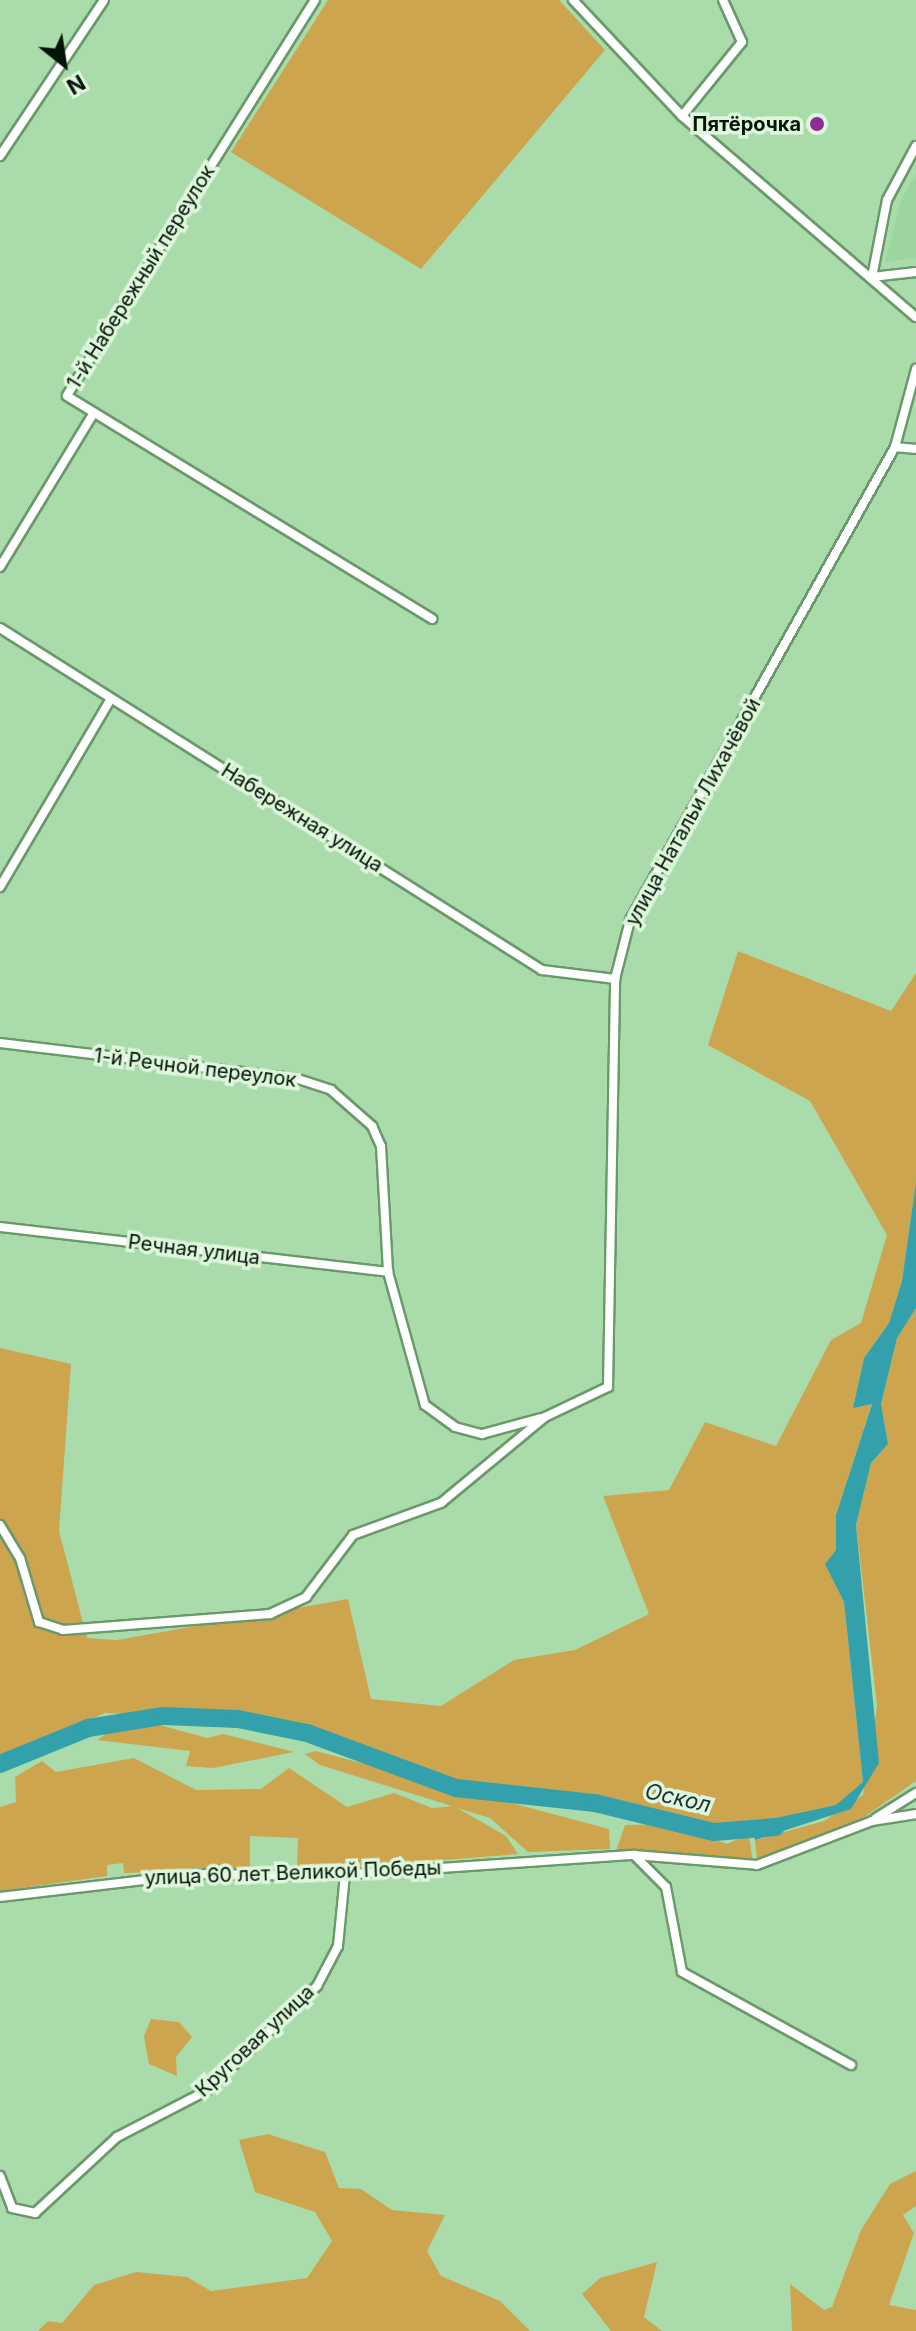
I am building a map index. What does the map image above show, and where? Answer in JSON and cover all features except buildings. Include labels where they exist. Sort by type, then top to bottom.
[{"type":"street","points":[[0,156],[104,0]]},
{"type":"street","name":"1-й Набережный переулок","points":[[315,0],[67,396],[432,619]]},
{"type":"street","points":[[573,0],[682,116],[916,317]]},
{"type":"street","points":[[682,116],[742,42],[723,0]]},
{"type":"street","points":[[872,277],[887,200],[916,146]]},
{"type":"street","points":[[872,277],[916,272]]},
{"type":"street","name":"улица Натальи Лихачёвой","points":[[545,1417],[608,1387],[615,979],[630,920],[895,447],[916,369]]},
{"type":"street","points":[[0,567],[93,414]]},
{"type":"street","points":[[895,447],[916,449]]},
{"type":"street","name":"Набережная улица","points":[[0,628],[542,970],[615,979]]},
{"type":"street","points":[[0,887],[110,700]]},
{"type":"street","name":"1-й Речной переулок","points":[[0,1043],[295,1078],[331,1090],[372,1126],[381,1146],[388,1272],[425,1405],[455,1427],[482,1434],[545,1417]]},
{"type":"street","name":"Речная улица","points":[[0,1227],[388,1272]]},
{"type":"street","points":[[0,1525],[20,1558],[39,1622],[107,1630],[270,1614],[306,1597],[353,1535],[441,1503],[545,1417]]},
{"type":"street","points":[[872,1821],[916,1793]]},
{"type":"street","name":"улица 60 лет Великой Победы","points":[[0,1897],[195,1874],[345,1875],[634,1855],[757,1865],[872,1821],[916,1814]]},
{"type":"street","points":[[634,1855],[666,1887],[682,1972],[851,2065]]},
{"type":"street","name":"Круговая улица","points":[[0,2176],[12,2208],[35,2213],[117,2137],[206,2091],[317,1986],[338,1946],[345,1875]]},
{"type":"shaded area","points":[[328,0],[559,0],[605,50],[421,269],[231,152]]},
{"type":"shaded area","points":[[916,173],[916,258],[885,262],[901,200]]},
{"type":"shaded area","points":[[738,951],[891,1011],[916,973],[916,1182],[902,1281],[889,1323],[864,1358],[853,1408],[872,1403],[836,1515],[836,1550],[826,1564],[844,1602],[863,1782],[837,1805],[714,1832],[595,1803],[456,1788],[307,1733],[238,1719],[105,1713],[0,1758],[0,1348],[71,1364],[59,1531],[87,1638],[117,1640],[348,1599],[371,1699],[441,1706],[514,1660],[575,1650],[649,1614],[603,1496],[669,1490],[705,1422],[776,1446],[831,1340],[861,1323],[887,1235],[810,1101],[708,1045]]},
{"type":"shaded area","points":[[916,1308],[916,1781],[844,1831],[757,1861],[755,1840],[824,1821],[863,1795],[877,1706],[856,1525],[871,1463],[888,1444],[881,1404],[897,1338]]},
{"type":"shaded area","points":[[160,1725],[207,1738],[223,1734],[294,1752],[213,1768],[186,1766],[190,1751],[97,1740],[113,1729]]},
{"type":"shaded area","points":[[316,1751],[609,1829],[610,1849],[528,1852],[490,1818],[320,1765],[305,1754]]},
{"type":"shaded area","points":[[134,1758],[196,1790],[261,1789],[289,1768],[347,1807],[394,1793],[432,1808],[454,1806],[506,1836],[518,1854],[297,1872],[298,1838],[250,1836],[250,1869],[124,1873],[123,1863],[107,1865],[107,1876],[0,1891],[0,1807],[16,1802],[15,1777],[42,1761],[56,1772]]},
{"type":"shaded area","points":[[674,1824],[727,1844],[749,1834],[753,1864],[724,1869],[616,1851],[625,1825]]},
{"type":"shaded area","points":[[151,2019],[179,2022],[192,2037],[176,2057],[177,2076],[149,2064],[144,2036]]},
{"type":"shaded area","points":[[268,2134],[325,2152],[339,2188],[361,2189],[392,2210],[445,2215],[427,2251],[441,2276],[500,2301],[530,2331],[38,2331],[48,2321],[62,2323],[94,2285],[136,2272],[187,2277],[211,2291],[307,2278],[332,2241],[315,2212],[255,2192],[239,2140]]},
{"type":"shaded area","points":[[916,2171],[916,2206],[903,2215],[914,2233],[889,2305],[916,2310],[916,2331],[792,2331],[790,2284],[824,2310],[832,2307],[861,2230],[890,2184]]},
{"type":"shaded area","points":[[657,2262],[644,2317],[662,2331],[611,2331],[582,2294],[600,2278]]},
{"type":"water","points":[[916,1182],[916,1308],[897,1338],[881,1404],[888,1444],[871,1463],[856,1525],[879,1763],[851,1809],[755,1840],[753,1823],[836,1805],[863,1782],[844,1602],[825,1564],[836,1550],[836,1515],[872,1404],[853,1408],[864,1358],[889,1323],[902,1281]]},
{"type":"waterway","name":"Оскол","points":[[0,1764],[88,1728],[163,1716],[238,1719],[307,1733],[456,1788],[595,1803],[714,1832],[776,1827]]},
{"type":"place","name":"Пятёрочка","points":[[817,124]]}]
